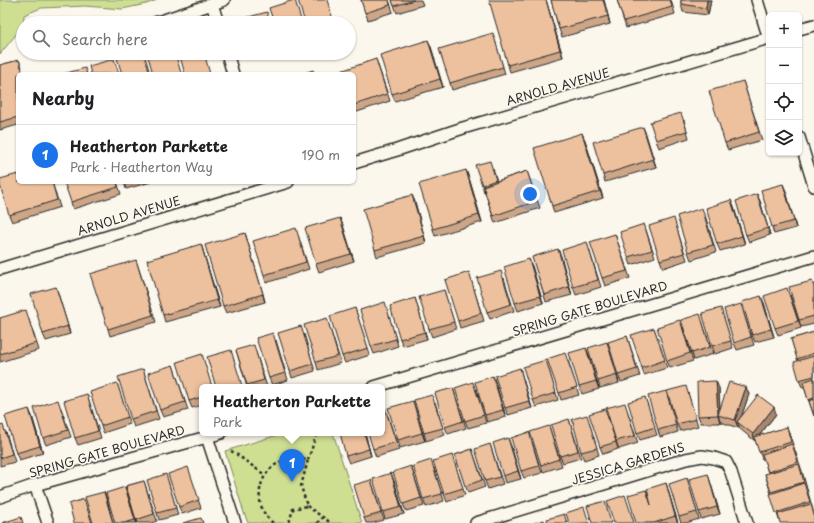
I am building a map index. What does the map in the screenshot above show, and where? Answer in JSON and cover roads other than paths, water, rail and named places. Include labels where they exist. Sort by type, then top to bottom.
[{"type":"street","points":[[176,16],[224,0]]},
{"type":"street","points":[[757,0],[766,29]]},
{"type":"street","points":[[212,4],[216,16]]},
{"type":"street","points":[[802,29],[814,25]]},
{"type":"street","name":"ARNOLD AVENUE","points":[[356,161],[397,150],[463,128],[766,40]]},
{"type":"street","points":[[229,60],[232,72]]},
{"type":"street","points":[[802,147],[814,186]]},
{"type":"street","name":"ARNOLD AVENUE","points":[[0,269],[267,185]]},
{"type":"street","name":"SPRING GATE BOULEVARD","points":[[384,384],[814,256]]},
{"type":"street","name":"SPRING GATE BOULEVARD","points":[[0,497],[36,485],[210,436]]},
{"type":"street","points":[[207,437],[235,523]]},
{"type":"street","name":"JESSICA GARDENS","points":[[476,523],[686,459],[702,456],[726,462],[731,472],[747,523]]},
{"type":"street","points":[[36,485],[48,523]]},
{"type":"place","name":"Heatherton Parkette","points":[[292,482]]}]
